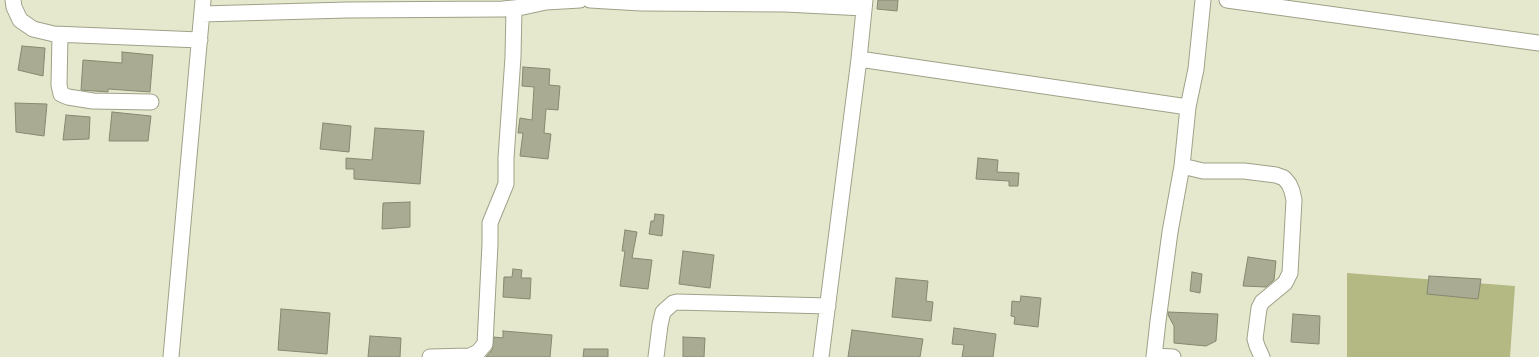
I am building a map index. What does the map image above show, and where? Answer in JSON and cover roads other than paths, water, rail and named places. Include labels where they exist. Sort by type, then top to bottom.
[{"type":"street","points":[[13,0],[14,7],[20,20],[33,29],[60,35],[200,40]]},
{"type":"street","points":[[171,357],[202,7],[347,10],[514,8],[546,2],[580,0]]},
{"type":"street","points":[[590,0],[864,4],[859,59],[821,357]]},
{"type":"street","points":[[1173,357],[1154,357],[1169,240],[1182,166],[1188,107],[1196,69],[1202,0]]},
{"type":"street","points":[[1227,0],[1539,43]]},
{"type":"street","points":[[430,357],[470,356],[478,352],[485,344],[490,223],[506,184],[506,158],[513,57],[514,8]]},
{"type":"street","points":[[60,35],[59,85],[61,94],[68,97],[93,101],[151,102]]},
{"type":"street","points":[[859,59],[1188,107]]},
{"type":"street","points":[[1182,166],[1203,171],[1244,171],[1276,175],[1284,178],[1289,184],[1294,200],[1290,273],[1285,283],[1262,302],[1255,338],[1262,357]]},
{"type":"street","points":[[656,357],[663,312],[673,303],[828,306]]}]
